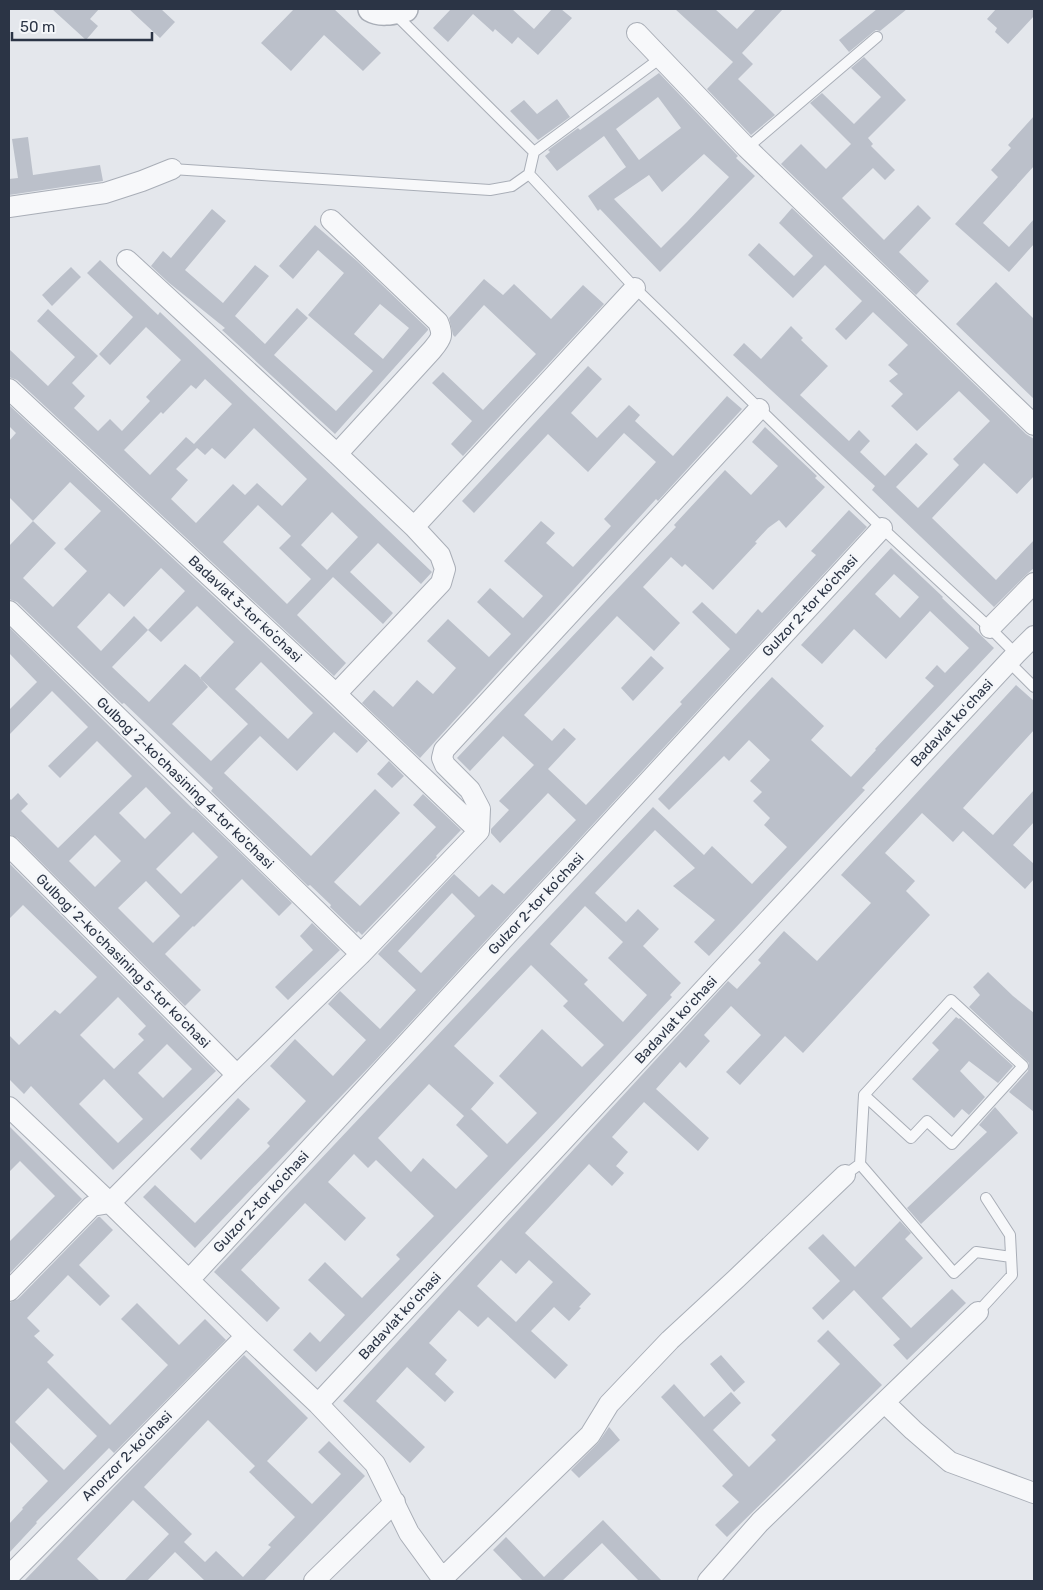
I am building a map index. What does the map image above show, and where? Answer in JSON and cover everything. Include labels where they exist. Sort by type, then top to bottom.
[{"type":"street","points":[[637,33],[747,148],[1034,426]]},
{"type":"street","points":[[9,207],[105,193],[172,169]]},
{"type":"street","points":[[331,220],[438,322],[442,331],[440,340],[432,350],[337,454]]},
{"type":"street","points":[[127,260],[337,454],[440,555],[445,569],[441,583],[336,694]]},
{"type":"street","points":[[414,528],[635,288]]},
{"type":"street","name":"Badavlat 3-tor koʼchasi","points":[[9,389],[336,694],[479,831]]},
{"type":"street","points":[[9,1291],[92,1206],[110,1202],[361,954],[479,831],[480,808],[470,790],[445,764],[442,758],[444,750],[759,409]]},
{"type":"street","name":"Gulzor 2-tor koʼchasi","points":[[189,1280],[882,528]]},
{"type":"street","points":[[990,628],[1034,583]]},
{"type":"street","name":"Gulbog' 2-ko'chasining 4-tor ko'chasi","points":[[9,612],[361,954]]},
{"type":"street","name":"Badavlat koʻchasi","points":[[318,1404],[1034,636]]},
{"type":"street","name":"Gulbog' 2-ko'chasining 5-tor ko'chasi","points":[[9,846],[237,1075]]},
{"type":"street","points":[[9,1107],[318,1404],[375,1464],[409,1533],[443,1580],[590,1435],[609,1404],[670,1340],[853,1170]]},
{"type":"street","points":[[708,1581],[760,1522],[978,1312]]},
{"type":"street","name":"Аnorzor 2-koʼchasi","points":[[9,1576],[246,1336]]},
{"type":"street","points":[[885,1403],[950,1462],[1034,1493]]},
{"type":"street","points":[[314,1581],[395,1502]]},
{"type":"lane","points":[[390,10],[534,152]]},
{"type":"lane","points":[[747,148],[877,37]]},
{"type":"lane","points":[[172,169],[490,190],[512,186],[530,174],[534,152],[662,57]]},
{"type":"lane","points":[[530,174],[635,288],[882,528],[990,628],[1034,687]]},
{"type":"lane","points":[[864,1095],[911,1138],[927,1121],[952,1144],[1023,1066],[951,1000],[864,1095],[853,1170],[954,1273],[976,1252],[1011,1257]]},
{"type":"lane","points":[[978,1312],[1012,1274],[1010,1236],[986,1198]]},
{"type":"building","points":[[52,9],[99,9],[90,19],[98,26],[86,40]]},
{"type":"building","points":[[129,9],[161,9],[175,22],[160,38]]},
{"type":"building","points":[[294,9],[334,9],[381,53],[363,71],[324,35],[291,71],[261,43]]},
{"type":"building","points":[[451,9],[512,9],[534,29],[552,9],[561,9],[572,18],[538,55],[518,37],[512,44],[495,29],[493,32],[473,14],[448,42],[433,28]]},
{"type":"building","points":[[675,9],[715,9],[737,29],[756,9],[783,9],[742,53],[753,64],[738,79],[775,115],[751,135],[707,89],[733,62]]},
{"type":"building","points":[[877,9],[907,9],[880,31],[876,30],[873,32],[849,52],[839,40]]},
{"type":"building","points":[[996,9],[1034,9],[1034,16],[1008,44],[995,32],[997,28],[987,19]]},
{"type":"building","points":[[864,57],[906,100],[868,138],[873,144],[871,146],[895,170],[885,180],[873,168],[842,198],[884,240],[918,205],[931,218],[899,252],[929,281],[916,295],[781,164],[801,144],[826,169],[851,144],[810,103],[822,93],[854,124],[881,97],[851,68]]},
{"type":"building","points":[[659,73],[738,156],[736,158],[755,176],[660,272],[600,209],[598,211],[588,196],[626,167],[604,136],[557,171],[545,156],[550,152],[548,150],[578,128],[580,130]],"holes":[[[658,97],[681,128],[639,160],[616,129]],[[704,154],[729,177],[661,248],[614,199],[649,175],[662,192]]]},
{"type":"building","points":[[557,99],[570,117],[538,140],[510,111],[524,100],[537,114]]},
{"type":"building","points":[[1034,116],[1034,166],[983,223],[1009,247],[1034,219],[1034,244],[1009,272],[955,224],[998,177],[991,170],[1011,148],[1008,145]]},
{"type":"building","points":[[28,137],[33,175],[100,165],[103,181],[9,195],[9,179],[18,178],[12,139]]},
{"type":"building","points":[[792,208],[1026,434],[1034,439],[1034,476],[1017,494],[984,463],[932,518],[996,580],[1034,540],[1034,568],[994,607],[872,490],[875,486],[733,355],[744,343],[761,359],[791,326],[803,338],[801,340],[828,366],[800,395],[849,441],[859,430],[870,441],[860,452],[885,476],[916,443],[928,454],[896,487],[918,508],[959,465],[953,459],[990,421],[959,391],[917,431],[891,406],[903,394],[889,381],[898,374],[888,365],[908,345],[873,312],[846,340],[835,329],[862,301],[825,265],[793,298],[748,255],[759,243],[794,276],[813,256],[779,223]]},
{"type":"building","points":[[212,209],[226,221],[185,270],[223,303],[255,265],[269,276],[235,316],[265,344],[297,308],[308,318],[274,355],[336,411],[373,371],[308,315],[344,273],[318,250],[293,279],[279,266],[315,225],[357,261],[428,330],[335,434],[222,330],[225,328],[151,266],[163,251],[171,258]],"holes":[[[380,304],[409,328],[383,359],[354,334]]]},
{"type":"building","points":[[100,260],[158,315],[160,312],[432,572],[421,584],[378,543],[350,572],[393,613],[383,624],[333,577],[297,615],[346,663],[334,676],[17,380],[9,377],[9,349],[48,386],[75,357],[37,321],[48,309],[98,356],[72,383],[85,396],[74,408],[98,431],[110,419],[122,431],[150,401],[146,397],[181,360],[146,327],[110,365],[99,354],[133,317],[87,273]],"holes":[[[205,379],[232,404],[194,444],[186,437],[150,475],[124,450],[161,412],[163,414],[191,385],[196,389]],[[254,428],[307,479],[282,506],[257,483],[245,495],[233,484],[196,523],[171,499],[188,480],[176,469],[197,448],[205,455],[212,448],[225,459]],[[258,505],[291,536],[279,548],[311,579],[287,604],[223,542]],[[332,512],[358,537],[327,570],[301,545]]]},
{"type":"building","points":[[71,267],[81,277],[52,306],[42,295]]},
{"type":"building","points":[[484,279],[503,295],[514,284],[551,319],[583,285],[604,304],[463,456],[451,444],[472,421],[432,383],[443,372],[483,410],[536,354],[484,305],[455,337],[453,335],[449,318]]},
{"type":"building","points":[[996,282],[1034,319],[1034,399],[956,324]]},
{"type":"building","points":[[588,366],[602,379],[571,413],[597,438],[629,405],[640,415],[635,421],[673,456],[727,396],[742,409],[658,501],[656,499],[420,758],[362,703],[374,690],[393,707],[417,680],[433,694],[456,668],[427,641],[448,619],[489,657],[511,634],[477,602],[490,588],[523,618],[543,596],[504,561],[541,521],[555,533],[546,543],[573,567],[611,526],[604,519],[656,462],[624,433],[588,472],[548,434],[474,513],[462,501]]},
{"type":"building","points":[[9,405],[368,741],[357,753],[334,732],[297,771],[260,736],[224,773],[311,856],[375,789],[400,813],[334,882],[360,906],[436,827],[413,805],[423,794],[461,830],[362,935],[358,931],[357,933],[310,885],[308,886],[211,791],[213,788],[124,703],[122,704],[17,602],[9,599],[9,546],[33,521],[9,497],[9,441],[16,433],[9,426]],"holes":[[[70,482],[101,511],[64,549],[87,571],[53,607],[23,578],[56,543],[33,521]],[[161,568],[185,591],[148,630],[134,616],[101,651],[77,627],[109,593],[124,607]],[[197,606],[234,642],[200,678],[185,664],[149,702],[112,667],[148,630],[161,642]],[[261,662],[313,713],[288,739],[235,689]],[[202,680],[248,724],[211,761],[172,724],[208,687]]]},
{"type":"building","points":[[765,427],[817,476],[815,478],[825,487],[786,528],[779,520],[768,528],[755,542],[757,543],[713,590],[685,564],[682,567],[671,557],[643,587],[680,623],[654,651],[617,616],[524,715],[552,741],[564,728],[576,739],[548,769],[586,805],[682,704],[680,702],[730,649],[692,612],[702,602],[736,634],[758,609],[762,613],[816,555],[811,551],[849,510],[867,527],[374,1062],[195,1248],[143,1197],[155,1185],[195,1223],[270,1146],[267,1143],[306,1101],[270,1066],[295,1039],[333,1076],[366,1040],[328,1004],[340,991],[380,1029],[416,990],[378,954],[454,874],[479,897],[492,884],[504,894],[576,820],[548,793],[500,843],[491,833],[491,829],[509,810],[499,801],[534,765],[503,736],[470,771],[457,758],[676,527],[674,525],[725,470],[751,495],[778,466],[752,442]],"holes":[[[452,893],[475,916],[421,973],[398,951]]]},
{"type":"building","points":[[891,548],[994,648],[862,788],[865,790],[709,956],[694,942],[715,920],[673,886],[695,868],[655,830],[595,893],[626,922],[638,909],[659,929],[643,946],[681,983],[670,995],[672,997],[560,1117],[316,1372],[293,1350],[310,1332],[320,1342],[345,1315],[308,1280],[325,1262],[362,1298],[400,1259],[396,1255],[434,1216],[376,1160],[368,1168],[354,1154],[328,1182],[366,1218],[345,1241],[305,1203],[241,1270],[280,1308],[267,1322],[214,1272],[653,807],[704,855],[712,846],[752,884],[787,847],[764,825],[770,818],[753,801],[762,792],[750,781],[770,760],[749,740],[729,761],[724,756],[669,810],[658,799],[772,677],[824,726],[811,740],[851,777],[934,686],[925,678],[937,665],[945,673],[969,648],[930,611],[886,659],[854,629],[822,664],[801,645]],"holes":[[[894,574],[919,597],[900,618],[875,594]],[[585,906],[623,942],[608,958],[647,995],[623,1022],[584,984],[588,980],[550,944]],[[531,965],[568,1001],[563,1006],[604,1045],[582,1067],[542,1029],[499,1076],[537,1113],[507,1144],[471,1109],[469,1111],[494,1083],[454,1046]],[[429,1084],[464,1116],[456,1125],[488,1156],[456,1189],[423,1158],[411,1172],[378,1138]]]},
{"type":"building","points":[[9,627],[193,809],[292,903],[279,916],[242,879],[193,926],[165,954],[201,990],[185,1006],[17,838],[9,834],[9,798],[11,800],[18,793],[28,804],[21,811],[58,848],[132,776],[97,741],[60,778],[48,766],[88,727],[52,691],[9,735],[9,710],[37,682],[9,653]],"holes":[[[146,787],[171,813],[145,839],[119,813]],[[193,832],[218,857],[181,894],[156,869]],[[95,835],[121,861],[95,887],[69,861]],[[146,881],[180,916],[153,943],[118,908]]]},
{"type":"building","points":[[651,656],[664,668],[633,701],[621,688]]},
{"type":"building","points":[[1016,685],[1034,701],[1034,730],[963,808],[993,835],[1034,790],[1034,822],[1013,845],[1034,864],[1034,879],[1025,889],[963,831],[953,842],[922,813],[885,853],[915,881],[906,891],[930,915],[803,1053],[785,1036],[740,1085],[726,1072],[761,1035],[731,1006],[704,1035],[710,1041],[686,1068],[680,1062],[656,1089],[709,1138],[698,1151],[644,1102],[612,1137],[628,1152],[616,1166],[624,1173],[612,1186],[589,1164],[525,1233],[591,1294],[569,1321],[554,1307],[531,1331],[568,1365],[555,1379],[488,1317],[478,1327],[459,1310],[429,1343],[447,1360],[435,1374],[454,1392],[445,1402],[407,1367],[376,1401],[425,1447],[410,1463],[343,1401],[728,981],[737,989],[761,963],[758,960],[784,931],[817,961],[871,903],[841,875]],"holes":[[[501,1260],[516,1274],[529,1260],[553,1282],[516,1322],[477,1286]]]},
{"type":"building","points":[[389,761],[404,776],[392,788],[377,774]]},
{"type":"building","points":[[9,863],[216,1071],[113,1170],[31,1086],[24,1094],[9,1079],[9,1035],[19,1045],[55,1010],[60,1014],[97,977],[23,905],[9,919]],"holes":[[[118,997],[146,1026],[138,1034],[144,1040],[114,1069],[80,1035]],[[167,1044],[192,1069],[163,1098],[138,1073]],[[104,1079],[143,1119],[118,1143],[79,1104]]]},
{"type":"building","points":[[312,923],[340,950],[288,1000],[275,987],[313,950],[300,936]]},
{"type":"building","points":[[988,972],[1034,1013],[1034,1112],[1009,1092],[1028,1071],[1029,1063],[969,1007],[980,995],[973,987]]},
{"type":"building","points":[[956,1017],[960,1018],[1013,1066],[998,1083],[969,1061],[960,1071],[985,1097],[969,1115],[962,1109],[954,1118],[912,1079],[939,1050],[932,1043]]},
{"type":"building","points":[[238,1098],[250,1109],[201,1160],[190,1149]]},
{"type":"building","points":[[995,1107],[1018,1133],[921,1224],[907,1208],[987,1132],[979,1125]]},
{"type":"building","points":[[9,1126],[82,1199],[9,1274],[9,1242],[55,1196],[20,1161],[9,1172]]},
{"type":"building","points":[[98,1217],[113,1230],[79,1265],[110,1296],[100,1306],[68,1275],[27,1318],[40,1331],[34,1336],[54,1355],[47,1362],[110,1425],[168,1365],[121,1319],[137,1303],[179,1345],[205,1319],[226,1340],[114,1453],[109,1448],[36,1522],[9,1553],[9,1524],[48,1481],[9,1441],[9,1303],[18,1299]],"holes":[[[48,1388],[97,1436],[64,1470],[15,1422]]]},
{"type":"building","points":[[900,1221],[911,1233],[905,1239],[923,1258],[882,1298],[911,1328],[952,1289],[966,1303],[907,1360],[893,1345],[900,1339],[854,1290],[823,1320],[812,1308],[840,1281],[808,1248],[823,1234],[855,1267]]},
{"type":"building","points":[[828,1330],[882,1385],[727,1537],[715,1525],[739,1502],[722,1486],[733,1475],[661,1397],[674,1384],[704,1417],[731,1392],[741,1403],[713,1430],[749,1467],[776,1440],[771,1435],[840,1364],[817,1341]]},
{"type":"building","points":[[244,1355],[308,1418],[267,1461],[312,1504],[341,1474],[318,1452],[329,1441],[365,1476],[264,1581],[205,1581],[175,1552],[147,1581],[124,1581],[169,1534],[133,1500],[77,1559],[100,1581],[24,1581]],"holes":[[[208,1420],[255,1466],[249,1472],[295,1517],[268,1545],[271,1547],[243,1577],[216,1551],[205,1562],[184,1542],[192,1534],[144,1487]]]},
{"type":"building","points":[[721,1355],[745,1382],[734,1392],[710,1364]]},
{"type":"building","points":[[609,1427],[620,1440],[579,1478],[571,1470],[598,1443]]},
{"type":"building","points":[[603,1520],[662,1581],[639,1581],[602,1543],[562,1581],[523,1581],[493,1550],[506,1537],[544,1577]]}]
